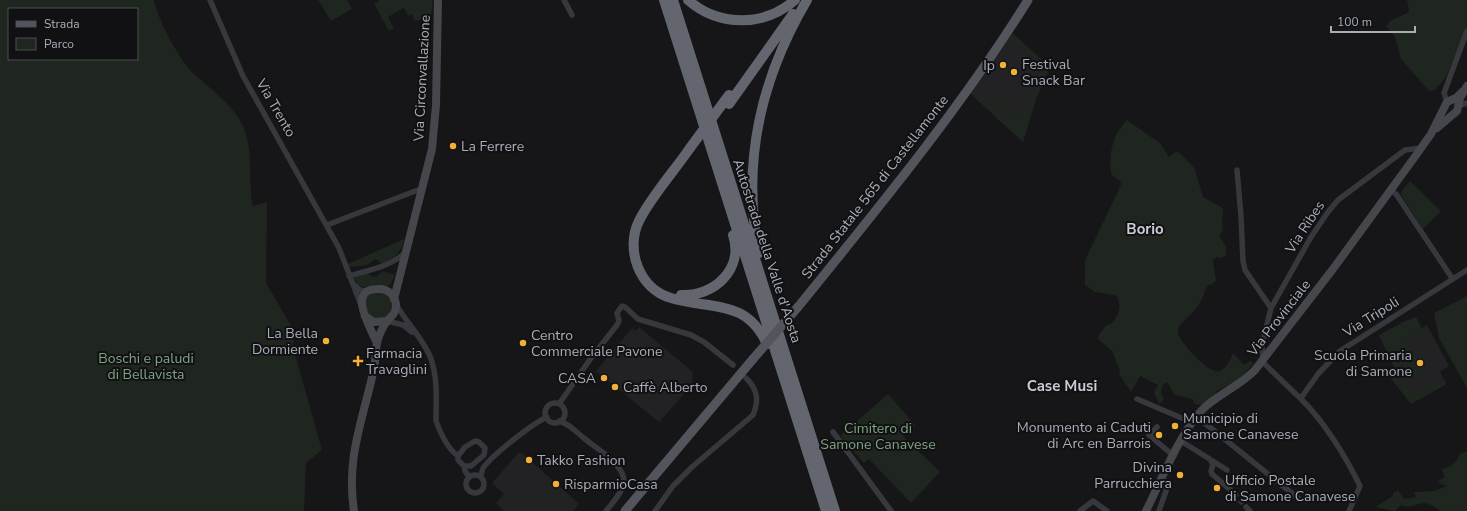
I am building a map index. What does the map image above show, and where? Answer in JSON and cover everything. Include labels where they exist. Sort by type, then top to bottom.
[{"type":"highway","name":"Autostrada della Valle d'Aosta","points":[[664,0],[720,181],[826,511]]},
{"type":"highway","name":"Autostrada della Valle d'Aosta","points":[[673,0],[835,511]]},
{"type":"highway","points":[[688,0],[714,16],[738,21],[755,20],[770,15],[785,8],[795,0]]},
{"type":"highway","points":[[729,99],[795,0]]},
{"type":"highway","points":[[720,181],[727,216],[734,238],[735,253],[731,267],[724,279],[705,292],[683,295],[664,289],[654,281],[642,265],[638,250],[639,235],[644,221],[729,99],[804,0]]},
{"type":"highway","points":[[770,308],[767,282],[757,245],[754,212],[753,166],[763,105],[773,70],[789,32],[807,0]]},
{"type":"highway","points":[[691,152],[639,220],[633,240],[637,264],[647,282],[665,296],[678,300],[722,306],[743,316],[755,326],[768,346],[783,389],[791,404]]},
{"type":"main road","name":"Via Circonvallazione","points":[[354,511],[352,472],[354,448],[373,374],[377,343],[387,321],[393,316],[400,274],[432,149],[436,105],[438,0]]},
{"type":"main road","name":"Strada Statale 565 di Castellamonte","points":[[625,511],[798,307],[928,146],[961,101],[1028,0]]},
{"type":"main road","name":"Via Provinciale","points":[[1146,511],[1181,441],[1194,419],[1214,400],[1252,374],[1391,191],[1452,104],[1465,89]]},
{"type":"main road","name":"Via Provinciale","points":[[1431,134],[1457,111],[1452,104]]},
{"type":"main road","name":"Via Circonvallazione","points":[[384,289],[394,284],[400,274]]},
{"type":"main road","points":[[377,343],[363,314],[361,305],[363,298],[368,292],[376,289],[384,289],[390,293],[395,302]]},
{"type":"main road","points":[[363,314],[374,322],[387,321]]},
{"type":"street","name":"Via Trento","points":[[210,0],[243,76],[339,248],[361,305]]},
{"type":"street","points":[[564,0],[572,15]]},
{"type":"street","points":[[1467,32],[1444,93],[1452,104],[1467,103]]},
{"type":"street","name":"Via Ribes","points":[[1262,361],[1262,345],[1271,308],[1310,237],[1338,200],[1405,150],[1421,148]]},
{"type":"street","points":[[1237,170],[1243,261],[1245,270],[1271,308]]},
{"type":"street","points":[[327,225],[423,188]]},
{"type":"street","points":[[1391,191],[1396,194],[1452,278]]},
{"type":"street","points":[[349,276],[394,262],[407,251]]},
{"type":"street","name":"Via Tripoli","points":[[1300,398],[1318,374],[1340,351],[1452,278],[1467,270]]},
{"type":"street","points":[[353,284],[360,290],[368,292]]},
{"type":"street","points":[[395,302],[431,358],[435,372],[436,421],[438,429],[458,456],[458,460],[464,466],[465,472],[469,477]]},
{"type":"street","points":[[559,404],[591,358],[617,325],[619,321],[617,313],[622,306],[625,307],[638,320],[691,335],[704,342],[733,365]]},
{"type":"street","points":[[387,321],[403,325],[419,339]]},
{"type":"street","points":[[1262,361],[1300,398],[1323,425],[1346,459],[1360,486],[1349,511]]},
{"type":"street","points":[[654,511],[673,486],[692,467],[753,415],[757,404],[757,395],[754,387],[746,378]]},
{"type":"street","points":[[1137,399],[1194,419],[1299,499]]},
{"type":"street","points":[[559,421],[564,414],[563,408],[559,404],[553,403],[548,406],[545,411],[546,417],[551,421],[559,421],[572,427],[610,458],[620,470],[623,478],[623,485],[606,511]]},
{"type":"street","points":[[481,477],[475,475],[469,477],[466,482],[466,487],[470,492],[475,493],[482,488],[483,482],[481,477],[483,469],[492,460],[534,423],[546,417]]},
{"type":"street","points":[[1157,427],[1149,435],[1174,456]]},
{"type":"street","points":[[833,432],[891,511]]},
{"type":"street","points":[[458,456],[465,447],[475,441],[479,442],[484,448],[484,455],[471,466],[464,466]]},
{"type":"street","points":[[1181,441],[1227,470]]},
{"type":"street","points":[[1210,459],[1213,465],[1210,471],[1212,474],[1234,493]]},
{"type":"street","points":[[1159,485],[1167,488],[1159,511]]},
{"type":"street","points":[[1080,511],[1093,501],[1107,511]]},
{"type":"shaded area","points":[[1012,33],[1050,67],[1036,99],[1023,142],[970,93]]},
{"type":"shaded area","name":"Scuola Primaria di Samone","points":[[1416,317],[1422,328],[1427,325],[1449,366],[1440,372],[1446,382],[1445,385],[1411,404],[1386,372],[1394,367],[1379,335]]},
{"type":"shaded area","points":[[639,327],[693,372],[692,385],[659,422],[596,371],[632,328],[636,331]]},
{"type":"shaded area","points":[[519,452],[522,453],[579,504],[573,511],[504,511],[496,503],[504,494],[492,483]]},
{"type":"green space","name":"Boschi e paludi di Bellavista","points":[[0,0],[154,0],[159,17],[181,58],[192,72],[229,106],[241,122],[245,131],[249,149],[253,206],[267,202],[266,283],[294,331],[293,347],[322,450],[306,463],[304,511],[0,511]]},
{"type":"green space","points":[[318,0],[347,0],[352,9],[331,21]]},
{"type":"green space","points":[[380,0],[433,0],[431,17],[415,21],[412,14],[408,16],[404,8],[388,17],[394,28],[389,31],[374,4]]},
{"type":"green space","points":[[1407,0],[1467,0],[1467,27],[1446,77],[1435,90],[1429,91],[1401,59],[1395,37],[1386,26],[1390,21],[1409,12]]},
{"type":"green space","points":[[1012,33],[1050,67],[1036,99],[1023,142],[973,96],[984,89],[979,98],[996,111],[1003,115],[1009,116],[1015,114],[1027,102],[1044,68],[1027,52],[1021,51],[1022,48],[1014,42],[1011,46]]},
{"type":"green space","points":[[1000,94],[1013,105],[1012,110],[1001,110],[994,106],[994,103]]},
{"type":"green space","points":[[1127,120],[1161,144],[1169,157],[1177,151],[1192,165],[1195,170],[1203,197],[1223,208],[1223,231],[1219,235],[1226,247],[1226,255],[1221,258],[1217,257],[1213,260],[1216,281],[1211,285],[1208,285],[1200,303],[1178,328],[1179,336],[1187,348],[1199,360],[1215,371],[1222,370],[1224,368],[1229,362],[1233,353],[1244,365],[1250,361],[1254,363],[1238,380],[1217,391],[1214,396],[1202,405],[1195,404],[1192,399],[1175,395],[1167,382],[1162,386],[1161,394],[1164,398],[1159,404],[1154,392],[1158,385],[1140,376],[1131,392],[1119,374],[1120,371],[1112,351],[1097,338],[1103,329],[1115,319],[1119,308],[1119,301],[1115,295],[1095,292],[1085,285],[1085,260],[1121,185],[1121,182],[1111,174],[1111,152],[1118,132]]},
{"type":"green space","points":[[1410,181],[1441,211],[1423,229],[1401,195],[1401,192]]},
{"type":"green space","points":[[404,239],[399,252],[386,262],[381,264],[375,259],[368,265],[350,267],[348,264]]},
{"type":"green space","points":[[382,271],[395,275],[388,286],[376,285],[365,288],[358,285],[353,277],[368,273],[371,276],[376,277]]},
{"type":"green space","points":[[379,291],[389,295],[393,305],[389,315],[379,319],[369,315],[365,305],[369,295]]},
{"type":"green space","points":[[1467,296],[1467,388],[1439,338],[1434,313]]},
{"type":"green space","name":"Scuola Primaria di Samone","points":[[1416,317],[1430,347],[1428,351],[1417,333],[1406,339],[1423,371],[1407,380],[1414,393],[1436,380],[1439,385],[1444,383],[1445,385],[1411,404],[1386,372],[1394,367],[1379,335]]},
{"type":"green space","name":"Cimitero di Samone Canavese","points":[[888,394],[915,425],[903,436],[940,472],[911,503],[869,459],[864,463],[840,436]]},
{"type":"green space","points":[[1467,452],[1467,511],[1440,511],[1433,506],[1423,503],[1411,506],[1400,505],[1395,511],[1375,507],[1393,496],[1393,493],[1398,490],[1404,499],[1416,497],[1414,492],[1434,491],[1447,486],[1437,482],[1445,477],[1441,469],[1453,464],[1457,460],[1460,453]]},
{"type":"tunnel","points":[[1234,493],[1246,507]]},
{"type":"place","name":"Ip","points":[[1003,65]]},
{"type":"place","name":"Festival Snack Bar","points":[[1014,72]]},
{"type":"place","name":"La Ferrere","points":[[453,146]]},
{"type":"place","name":"La Bella Dormiente","points":[[326,341]]},
{"type":"place","name":"Centro Commerciale Pavone","points":[[523,343]]},
{"type":"place","name":"Farmacia Travaglini","points":[[358,361]]},
{"type":"place","name":"Scuola Primaria di Samone","points":[[1420,363]]},
{"type":"place","name":"CASA","points":[[604,378]]},
{"type":"place","name":"Caffè Alberto","points":[[615,387]]},
{"type":"place","name":"Municipio di Samone Canavese","points":[[1175,426]]},
{"type":"place","name":"Monumento ai Caduti di Arc en Barrois","points":[[1159,435]]},
{"type":"place","name":"Takko Fashion","points":[[529,460]]},
{"type":"place","name":"Divina Parrucchiera","points":[[1180,475]]},
{"type":"place","name":"RisparmioCasa","points":[[556,484]]},
{"type":"place","name":"Ufficio Postale di Samone Canavese","points":[[1217,488]]},
{"type":"district","name":"Borio","points":[[1145,229]]},
{"type":"district","name":"Case Musi","points":[[1062,386]]}]
